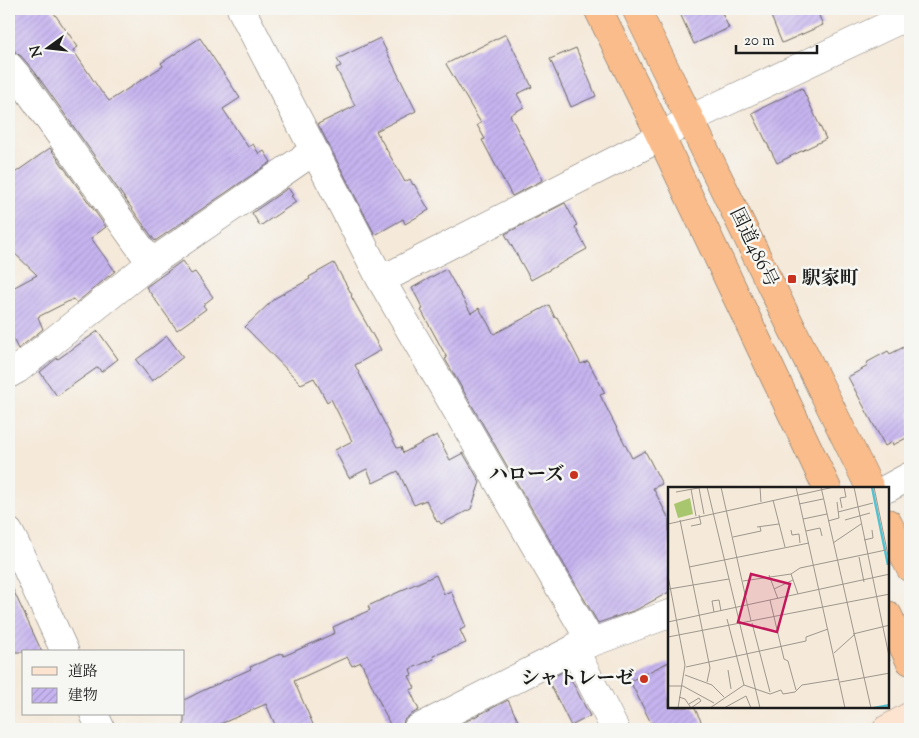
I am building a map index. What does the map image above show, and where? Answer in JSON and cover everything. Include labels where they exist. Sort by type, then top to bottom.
[{"type":"highway","name":"国道486号","points":[[598,9],[661,137],[827,487]]},
{"type":"highway","name":"国道486号","points":[[636,9],[870,487]]},
{"type":"highway","points":[[889,525],[910,568]]},
{"type":"highway","points":[[889,617],[910,661]]},
{"type":"main road","points":[[887,729],[910,716]]},
{"type":"street","points":[[241,9],[382,280],[587,635],[574,649]]},
{"type":"street","points":[[382,280],[661,137],[690,119],[910,15]]},
{"type":"street","points":[[9,66],[21,80],[151,263]]},
{"type":"street","points":[[9,374],[18,370],[151,263],[314,151]]},
{"type":"street","points":[[889,487],[910,476]]},
{"type":"street","points":[[9,532],[64,650]]},
{"type":"street","points":[[418,729],[574,649],[668,614]]},
{"type":"street","points":[[574,649],[615,729]]},
{"type":"street","points":[[95,716],[100,729]]},
{"type":"building","points":[[9,9],[51,9],[78,47],[73,50],[109,101],[163,66],[161,63],[200,38],[240,98],[223,109],[248,147],[253,144],[259,154],[264,151],[271,162],[155,241],[34,71],[16,53],[9,42]]},
{"type":"building","points":[[678,9],[720,9],[729,28],[694,44]]},
{"type":"building","points":[[768,9],[816,9],[823,25],[782,43]]},
{"type":"building","points":[[506,34],[532,87],[517,94],[524,107],[510,115],[543,180],[512,196],[482,140],[485,139],[477,125],[481,123],[446,64]]},
{"type":"building","points":[[380,38],[416,111],[376,131],[405,182],[410,179],[429,210],[405,224],[403,219],[375,235],[318,124],[355,106],[336,68],[341,66],[337,59]]},
{"type":"building","points":[[576,48],[596,96],[571,107],[550,59]]},
{"type":"building","points":[[802,88],[826,139],[777,163],[752,113]]},
{"type":"building","points":[[50,148],[106,227],[91,238],[115,271],[76,303],[73,299],[38,317],[43,329],[18,349],[9,330],[9,290],[37,275],[9,248],[9,177]]},
{"type":"building","points":[[288,188],[296,202],[260,226],[252,213]]},
{"type":"building","points":[[565,203],[587,249],[531,280],[505,234]]},
{"type":"building","points":[[182,261],[191,274],[195,272],[213,297],[203,305],[206,309],[177,330],[146,287]]},
{"type":"building","points":[[334,263],[381,350],[355,365],[397,448],[401,447],[403,453],[437,435],[450,460],[463,453],[480,482],[471,509],[441,524],[439,521],[437,522],[426,500],[414,505],[398,471],[373,483],[367,469],[349,478],[335,450],[352,441],[331,399],[327,402],[314,378],[301,384],[245,327],[275,298],[310,279],[309,277]]},
{"type":"building","points":[[446,269],[471,313],[479,308],[494,334],[549,305],[581,364],[588,361],[605,393],[600,395],[632,458],[645,451],[662,484],[653,488],[668,517],[668,593],[636,610],[598,623],[445,359],[447,358],[421,310],[423,309],[412,288]]},
{"type":"building","points":[[98,331],[118,359],[101,372],[98,367],[57,396],[40,372],[57,358]]},
{"type":"building","points":[[167,336],[183,357],[152,381],[136,360]]},
{"type":"building","points":[[910,344],[910,436],[893,445],[892,442],[885,446],[848,377],[868,366],[866,363],[888,351],[890,354]]},
{"type":"building","points":[[436,575],[444,594],[451,591],[466,627],[460,630],[466,643],[433,656],[434,659],[410,669],[412,675],[409,676],[415,688],[410,690],[419,710],[404,720],[402,729],[392,729],[361,662],[352,666],[347,657],[294,681],[315,729],[277,729],[266,704],[209,729],[184,729],[185,700],[251,669],[250,667],[282,653],[284,656],[335,633],[333,627],[370,610],[368,606]]},
{"type":"building","points":[[9,581],[41,650],[9,652]]},
{"type":"building","points":[[668,662],[668,708],[694,708],[705,729],[654,729],[630,681]]},
{"type":"building","points":[[566,670],[590,716],[571,726],[548,680]]},
{"type":"building","points":[[508,700],[522,729],[451,729]]},
{"type":"place","name":"駅家町","points":[[792,279]]},
{"type":"place","name":"ハローズ","points":[[574,475]]},
{"type":"place","name":"シャトレーゼ","points":[[644,679]]}]
